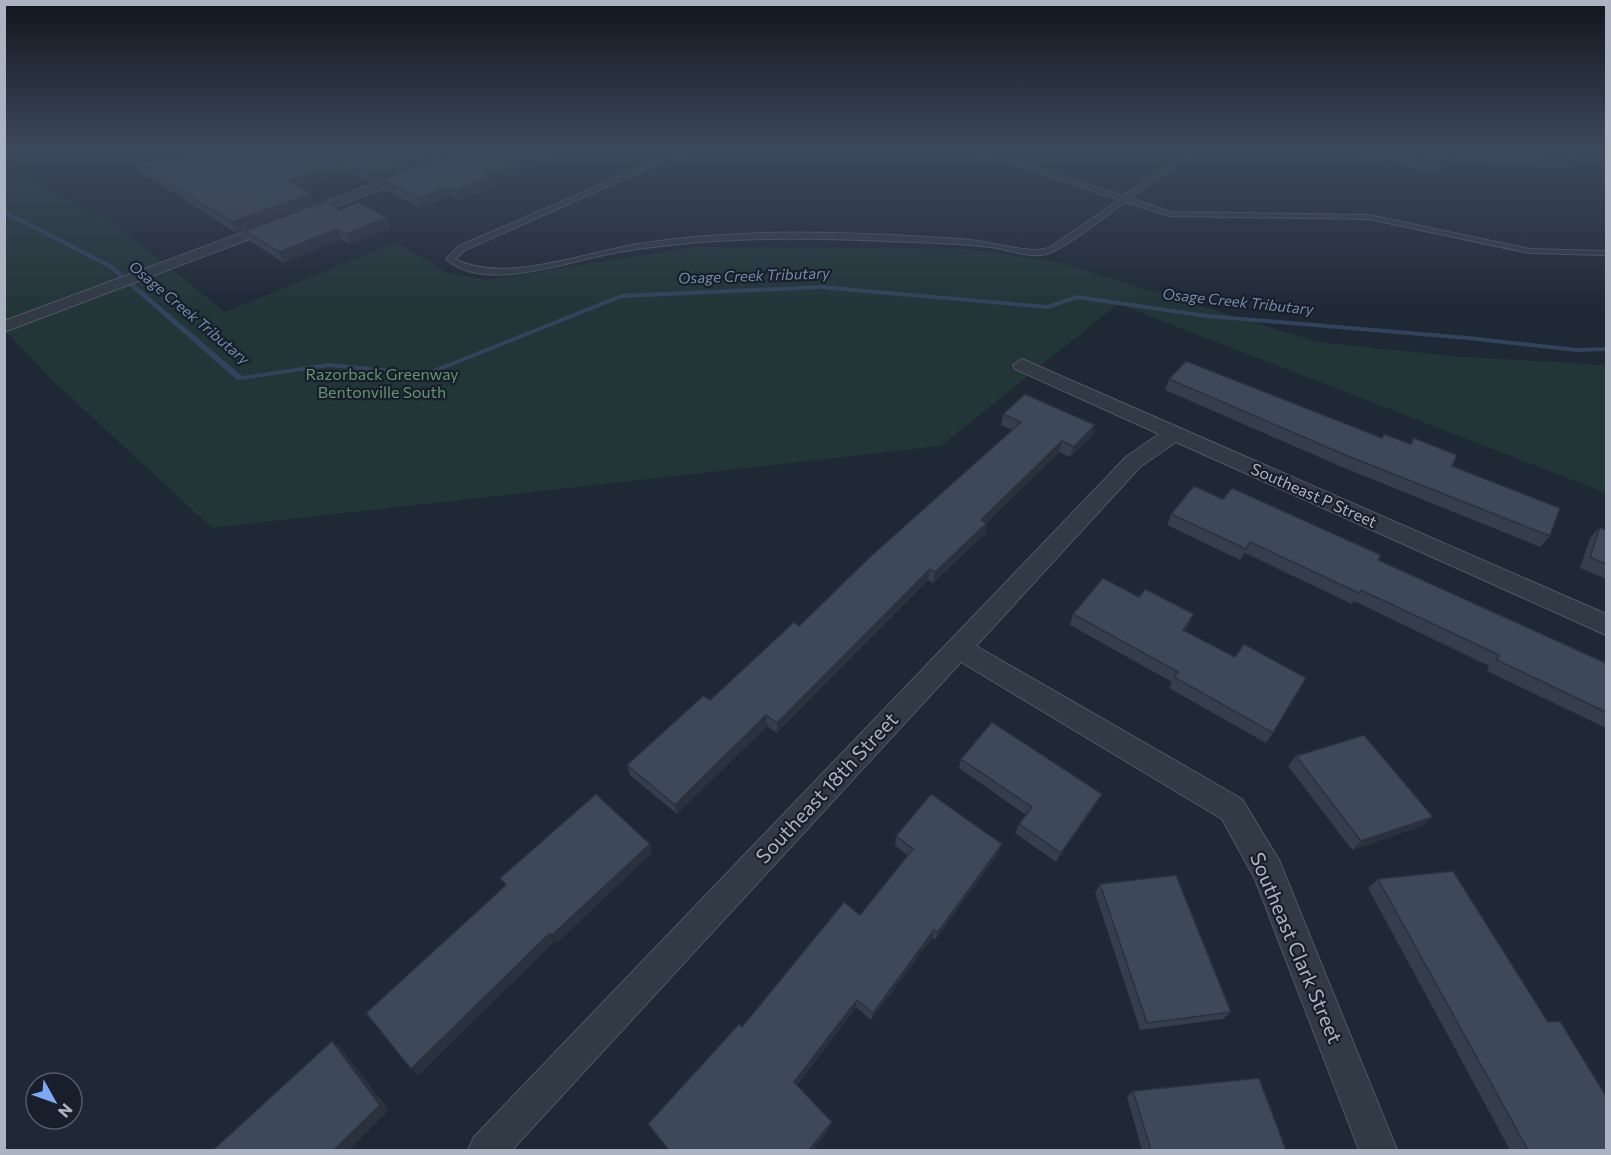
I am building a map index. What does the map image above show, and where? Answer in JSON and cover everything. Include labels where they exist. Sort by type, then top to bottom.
[{"type":"street","points":[[4,327],[331,205]]},
{"type":"street","name":"Southeast P Street","points":[[1022,365],[1606,625]]},
{"type":"street","name":"Southeast 18th Street","points":[[487,1150],[1133,462],[1175,433]]},
{"type":"street","name":"Southeast Clark Street","points":[[959,648],[1232,809],[1268,871],[1378,1150]]},
{"type":"lane","points":[[561,205],[462,248],[450,259],[459,267],[486,271],[519,270],[649,246],[707,238],[785,235],[925,240],[999,246],[1041,254],[1052,250],[1113,205]]},
{"type":"lane","points":[[1140,205],[1170,214],[1369,217],[1529,251],[1606,253]]},
{"type":"green space","name":"Razorback Greenway Bentonville South","points":[[4,205],[80,205],[109,219],[225,312],[396,242],[448,273],[487,280],[695,247],[969,249],[1061,263],[1318,342],[1453,356],[1606,365],[1606,493],[1118,304],[941,446],[212,528],[54,382],[5,331]]},
{"type":"building","points":[[203,205],[280,205],[231,222]]},
{"type":"building","points":[[315,205],[332,205],[340,210],[351,205],[363,205],[387,218],[346,234],[337,229],[279,252],[245,231]]},
{"type":"building","points":[[1186,361],[1382,438],[1384,434],[1411,444],[1414,438],[1457,455],[1452,466],[1560,508],[1550,536],[1348,456],[1169,379]]},
{"type":"building","points":[[1025,394],[1095,425],[1074,447],[1062,441],[981,520],[987,523],[935,572],[930,569],[777,723],[766,715],[675,805],[627,765],[703,696],[710,700],[794,622],[799,626],[871,556],[1021,422],[1003,414]]},
{"type":"building","points":[[1194,486],[1223,499],[1232,488],[1381,555],[1378,560],[1606,663],[1606,712],[1497,660],[1499,655],[1361,590],[1359,593],[1250,542],[1246,549],[1171,514]]},
{"type":"building","points":[[1600,527],[1606,530],[1606,564],[1590,557]]},
{"type":"building","points":[[1103,578],[1139,597],[1145,589],[1194,614],[1183,630],[1235,657],[1244,644],[1306,678],[1273,733],[1174,677],[1178,672],[1073,614]]},
{"type":"building","points":[[992,722],[1102,794],[1061,853],[1019,824],[1032,807],[961,759]]},
{"type":"building","points":[[1364,735],[1433,817],[1361,841],[1296,756]]},
{"type":"building","points":[[596,794],[650,844],[552,935],[550,933],[411,1069],[366,1013],[506,885],[500,878]]},
{"type":"building","points":[[931,794],[1002,844],[938,932],[934,930],[873,1013],[857,1000],[794,1082],[832,1122],[809,1150],[669,1150],[648,1124],[739,1024],[742,1027],[844,902],[860,915],[913,849],[896,836]]},
{"type":"building","points":[[1453,871],[1548,1022],[1560,1021],[1606,1096],[1606,1150],[1528,1150],[1378,879]]},
{"type":"building","points":[[1176,875],[1231,1012],[1147,1023],[1100,884]]},
{"type":"building","points":[[332,1041],[380,1105],[334,1150],[213,1150]]},
{"type":"building","points":[[1259,1078],[1286,1150],[1151,1150],[1133,1091]]},
{"type":"waterway","name":"Osage Creek Tributary","points":[[4,212],[110,266],[240,378],[329,365],[427,374],[621,296],[821,287],[1048,307],[1077,297],[1207,316],[1468,338],[1577,350],[1606,349]]}]
